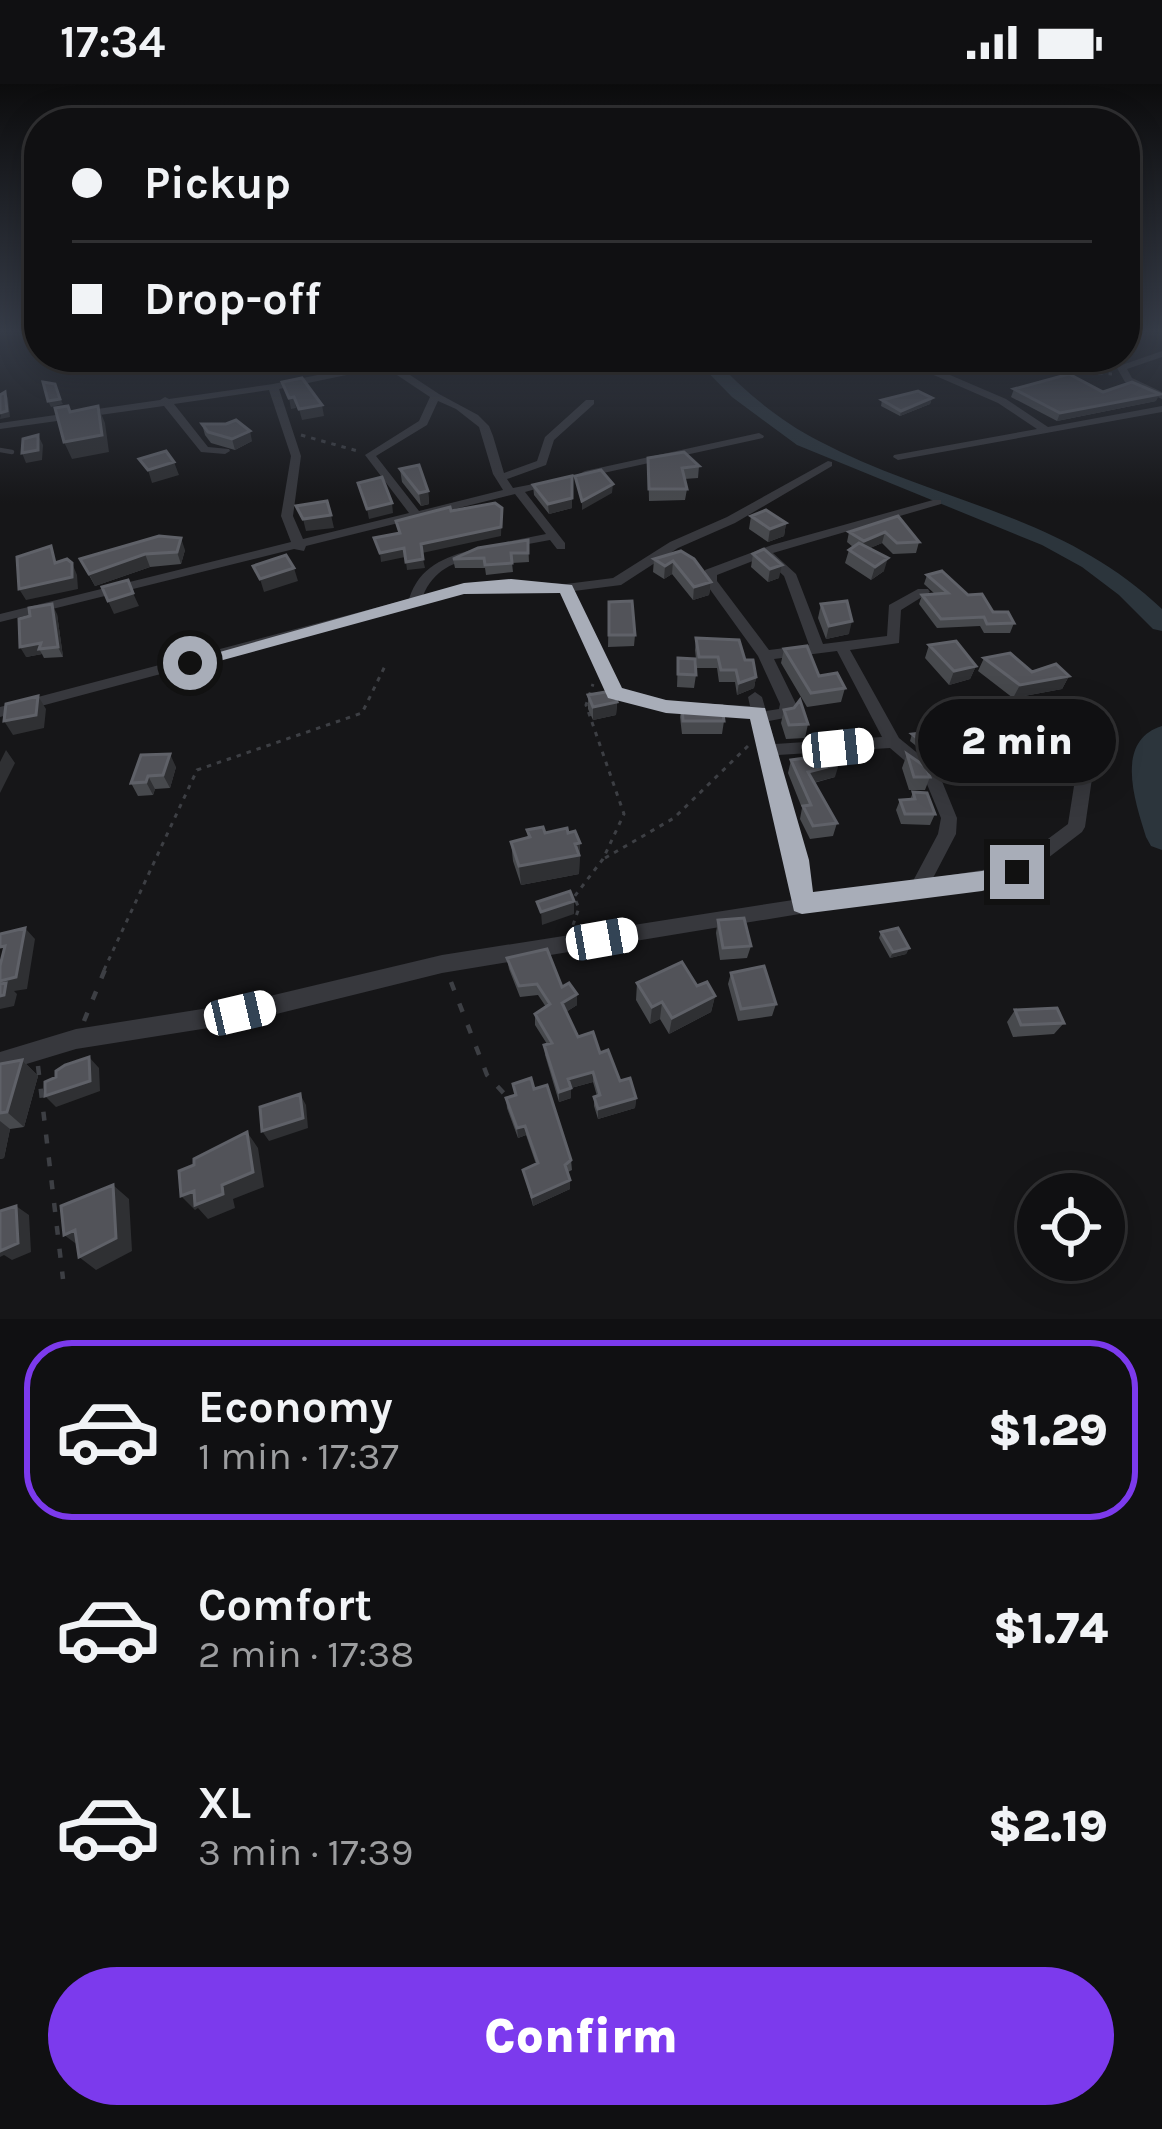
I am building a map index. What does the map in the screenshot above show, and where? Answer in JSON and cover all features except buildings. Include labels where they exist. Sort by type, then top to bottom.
[{"type":"street","points":[[0,426],[268,388]]},
{"type":"street","points":[[273,388],[296,457],[286,515],[300,548]]},
{"type":"street","points":[[422,388],[480,417],[500,478],[558,541],[501,547]]},
{"type":"street","points":[[971,388],[1045,429]]},
{"type":"street","points":[[417,517],[370,455],[423,423],[435,396]]},
{"type":"street","points":[[165,400],[205,450],[225,451]]},
{"type":"street","points":[[500,478],[540,465],[549,439],[590,402]]},
{"type":"street","points":[[898,457],[1162,409]]},
{"type":"street","points":[[579,476],[759,436]]},
{"type":"street","points":[[0,728],[8,710],[416,599],[511,585],[607,585],[828,464]]},
{"type":"street","points":[[0,618],[158,577],[300,548],[556,481]]},
{"type":"street","points":[[762,723],[782,715],[788,707],[765,655],[709,576],[764,552],[937,502]]},
{"type":"street","points":[[416,599],[424,576],[442,562],[485,551]]},
{"type":"street","points":[[764,552],[790,574],[818,650]]},
{"type":"street","points":[[566,588],[614,693],[762,723],[893,742]]},
{"type":"street","points":[[765,655],[895,640],[894,608],[923,592]]},
{"type":"street","points":[[842,648],[893,742],[931,773],[949,818],[947,834],[920,886]]},
{"type":"street","points":[[0,1062],[76,1039],[240,1013],[442,964],[1017,872],[1076,827],[1094,716]]},
{"type":"street","points":[[762,723],[797,860],[802,903]]},
{"type":"lane","points":[[0,450],[12,452]]},
{"type":"path","points":[[288,432],[370,455]]},
{"type":"path","points":[[76,1039],[197,770],[362,713],[385,666]]},
{"type":"path","points":[[570,944],[579,908],[574,897],[603,859],[624,814],[586,705],[601,670]]},
{"type":"path","points":[[603,859],[645,840],[680,813],[762,723]]},
{"type":"path","points":[[442,964],[487,1075],[510,1100]]},
{"type":"path","points":[[37,1052],[62,1279]]},
{"type":"waterway","points":[[732,388],[776,423],[832,455],[1050,540],[1128,590],[1162,623]]},
{"type":"waterway","points":[[1162,736],[1152,746],[1146,771],[1162,837]]},
{"type":"route","points":[[190,663],[464,589],[566,588],[614,693],[666,706],[758,712],[797,860],[802,903],[982,881],[1017,872]]}]
